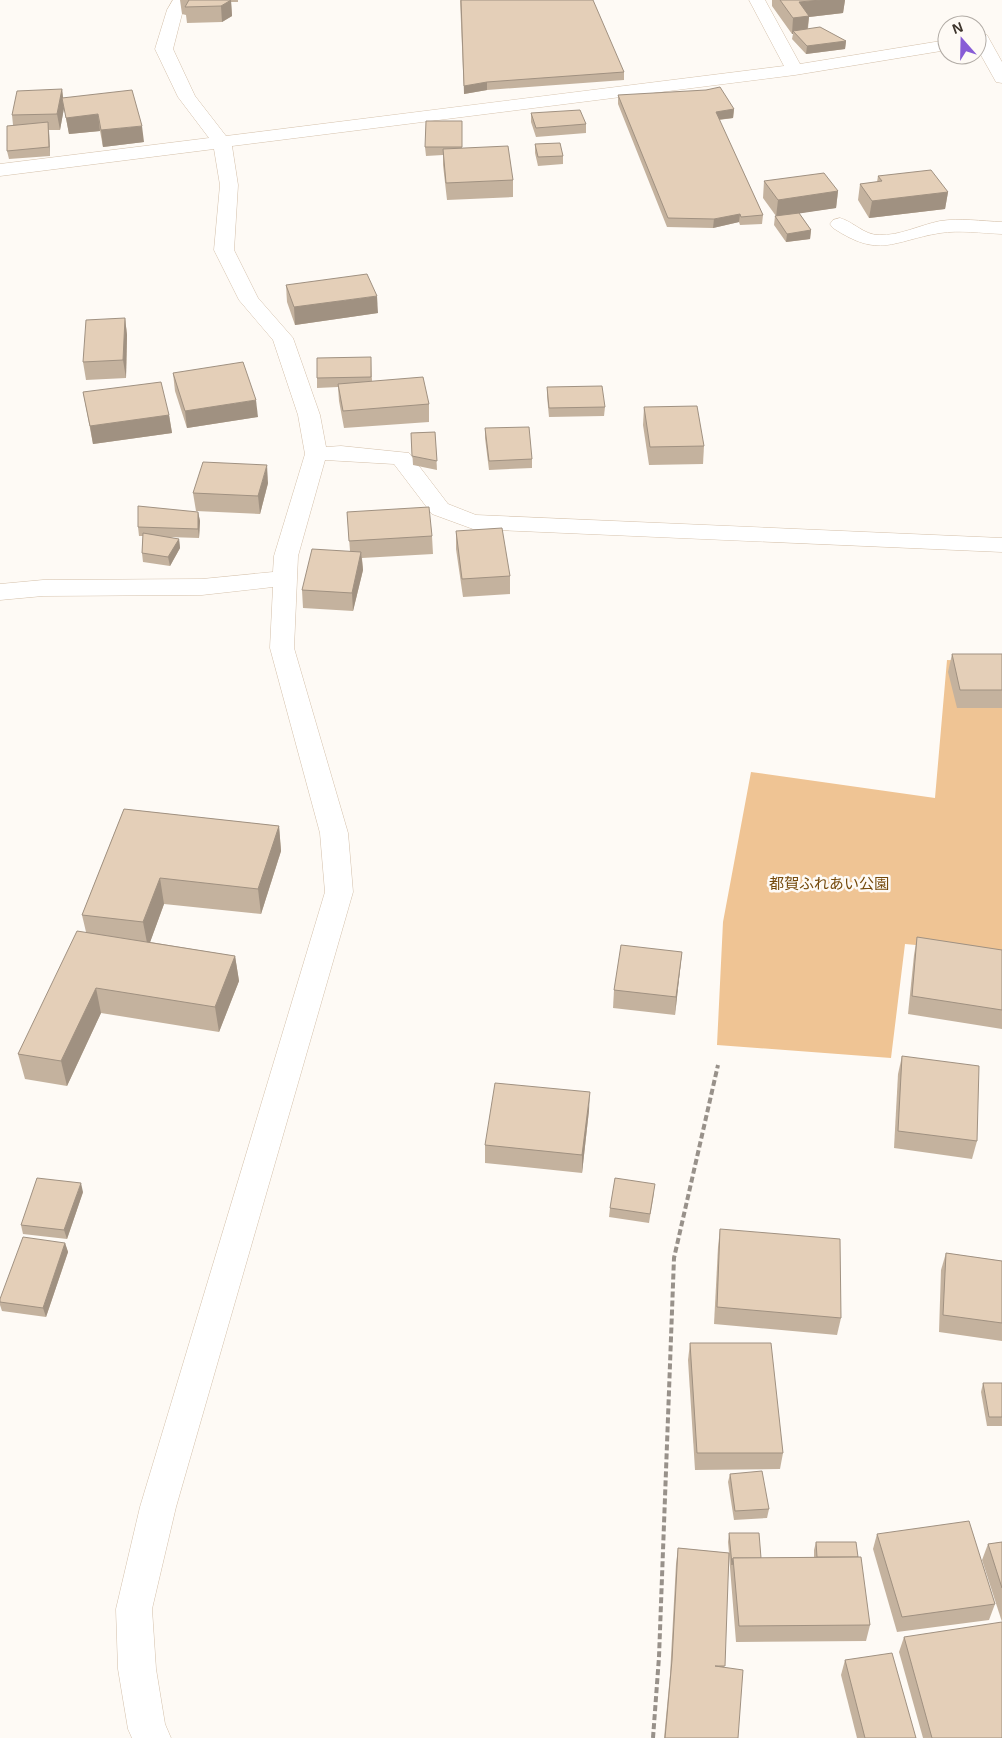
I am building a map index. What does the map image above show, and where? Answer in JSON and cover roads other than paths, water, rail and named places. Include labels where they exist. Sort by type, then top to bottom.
[{"type":"street","points":[[152,1738],[147,1729],[137,1669],[134,1609],[158,1507],[339,892],[334,833],[282,648],[283,578],[286,556],[316,454],[309,415],[284,338],[249,300],[224,250],[229,184],[222,143],[187,97],[164,49],[175,10],[181,0]]},
{"type":"street","points":[[757,0],[795,70]]},
{"type":"street","points":[[987,45],[1002,78]]},
{"type":"street","points":[[0,170],[795,70],[937,47]]},
{"type":"street","points":[[840,224],[856,236],[873,242],[890,240],[942,226],[1002,228]]},
{"type":"street","points":[[316,454],[341,453],[401,458],[440,509],[472,522],[1002,545]]},
{"type":"street","points":[[0,592],[43,588],[202,587],[283,578]]},
{"type":"park label","name":"都賀ふれあい公園","points":[[829,883]]}]
